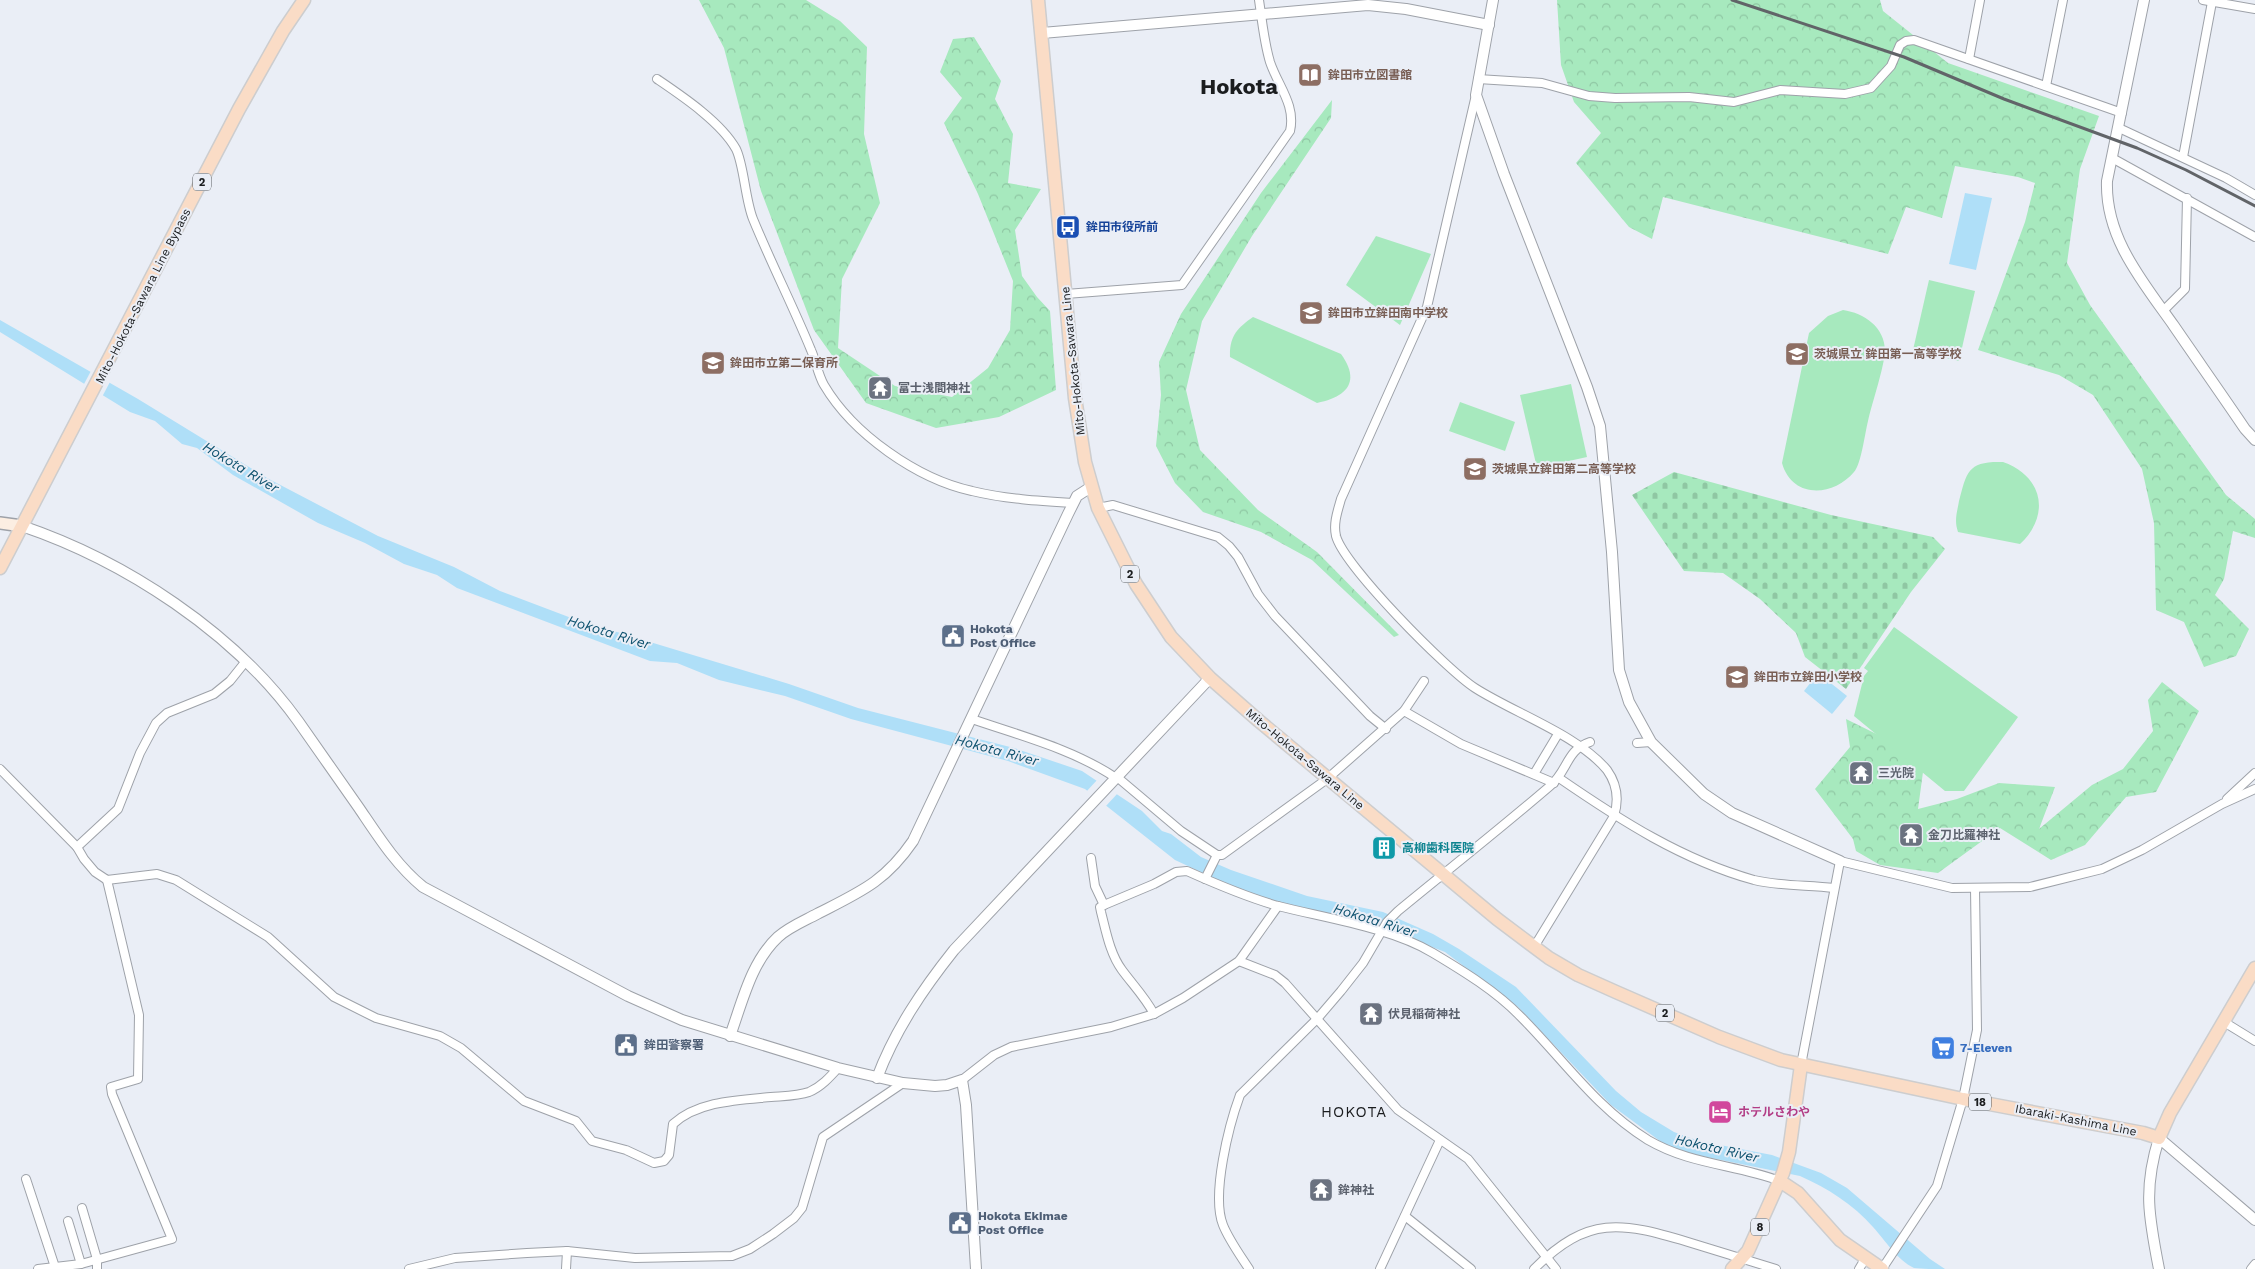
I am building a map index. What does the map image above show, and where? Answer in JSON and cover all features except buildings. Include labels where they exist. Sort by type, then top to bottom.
[{"type":"main road","name":"Mito-Hokota-Sawara Line Bypass","points":[[0,568],[239,110],[283,31],[304,0]]},
{"type":"main road","name":"Mito-Hokota-Sawara Line","points":[[1038,0],[1075,398],[1085,462],[1098,508],[1126,566],[1149,606],[1171,637],[1210,678],[1327,779],[1534,947],[1567,969],[1616,992],[1728,1040],[1781,1060],[1801,1065]]},
{"type":"main road","points":[[0,523],[22,526]]},
{"type":"main road","points":[[2159,1138],[2170,1114],[2255,968]]},
{"type":"main road","points":[[1801,1065],[1788,1155],[1782,1177],[1862,1264],[1882,1269]]},
{"type":"main road","name":"Ibaraki-Kashima Line","points":[[1801,1065],[1963,1099],[2143,1132],[2159,1138]]},
{"type":"main road","name":"8","points":[[1732,1269],[1743,1258],[1752,1244],[1782,1177]]},
{"type":"street","points":[[1066,294],[1182,285],[1290,131],[1293,118],[1288,100],[1276,79],[1270,60],[1259,0]]},
{"type":"street","points":[[1493,0],[1476,95],[1433,290],[1342,499],[1336,515],[1336,534],[1340,546],[1370,585],[1449,668],[1477,689],[1578,746],[1608,772],[1617,793],[1618,806],[1614,816],[1534,947]]},
{"type":"street","points":[[1969,59],[1980,0]]},
{"type":"street","points":[[2046,86],[2063,0]]},
{"type":"street","points":[[2144,0],[2112,158],[2107,194],[2115,231],[2130,263],[2245,430],[2255,440]]},
{"type":"street","points":[[2203,0],[2255,9]]},
{"type":"street","points":[[2183,158],[2212,2]]},
{"type":"street","points":[[1042,33],[1261,15],[1345,6],[1406,8],[1489,25]]},
{"type":"street","points":[[1478,79],[1542,83],[1589,96],[1689,97],[1734,102],[1780,90],[1844,94],[1871,88],[1881,80],[1891,66],[1900,45],[1906,41],[1914,40],[2122,113]]},
{"type":"street","points":[[657,79],[702,113],[726,136],[737,150],[748,207],[767,254],[812,351],[823,384],[864,432],[885,450],[921,472],[970,491],[1027,500],[1073,503]]},
{"type":"street","points":[[1476,95],[1600,426],[1619,670],[1629,702],[1651,742],[1687,779],[1715,802],[1732,812],[1840,861],[1927,884],[1952,888],[2030,887],[2102,869],[2142,850],[2222,804],[2255,789]]},
{"type":"street","points":[[2119,128],[2255,195]]},
{"type":"street","points":[[2112,158],[2255,237]]},
{"type":"street","points":[[2163,311],[2185,289],[2187,198]]},
{"type":"street","points":[[730,1036],[754,970],[778,938],[792,927],[871,886],[899,862],[913,842],[1073,503],[1082,492],[1091,487]]},
{"type":"street","points":[[1098,508],[1113,505],[1218,537],[1238,557],[1258,594],[1275,616],[1370,716],[1386,729]]},
{"type":"street","points":[[22,526],[59,540],[123,572],[181,609],[246,661],[297,720],[390,853],[423,887],[628,996],[682,1020],[730,1036],[877,1078],[903,1083],[935,1086],[948,1085],[962,1080],[994,1055],[1011,1047],[1111,1027],[1154,1014],[1210,982],[1239,961],[1278,906]]},
{"type":"street","points":[[77,846],[118,810],[140,753],[156,723],[167,713],[214,694],[230,681],[246,661]]},
{"type":"street","points":[[877,1078],[900,1027],[933,976],[972,930],[1210,678]]},
{"type":"street","points":[[971,721],[1065,750],[1093,763],[1181,831],[1217,856],[1222,856],[1327,779],[1386,729],[1404,711],[1424,681]]},
{"type":"street","points":[[1404,711],[1460,744],[1534,774],[1557,780],[1614,816],[1672,849],[1724,870],[1756,880],[1834,888]]},
{"type":"street","points":[[1534,774],[1558,734]]},
{"type":"street","points":[[1249,1269],[1223,1225],[1220,1214],[1221,1178],[1234,1111],[1240,1095],[1317,1019],[1363,963],[1382,930],[1398,911],[1500,830],[1557,780],[1578,746],[1590,742]]},
{"type":"street","points":[[1638,743],[1651,742]]},
{"type":"street","points":[[0,769],[77,846],[84,860],[95,872],[107,880],[157,874],[176,880],[268,937],[334,997],[376,1018],[440,1036],[461,1048],[524,1102],[576,1120],[592,1141],[626,1150],[654,1163],[664,1161],[669,1155],[673,1124],[685,1113],[746,1099],[789,1096],[809,1092],[824,1083],[838,1068]]},
{"type":"street","points":[[2222,804],[2255,773]]},
{"type":"street","points":[[1206,877],[1217,856]]},
{"type":"street","points":[[1091,858],[1095,886],[1104,905]]},
{"type":"street","points":[[1801,1065],[1840,861]]},
{"type":"street","points":[[1154,1014],[1143,995],[1122,969],[1113,952],[1100,907],[1154,884],[1176,872],[1187,871],[1278,906],[1382,930],[1432,952],[1502,1000],[1521,1016],[1584,1086],[1616,1117],[1647,1139],[1675,1154],[1782,1177]]},
{"type":"street","points":[[38,1269],[81,1264],[172,1239],[112,1094],[111,1087],[138,1079],[139,1014],[107,880]]},
{"type":"street","points":[[1882,1269],[1937,1186],[1963,1099],[1977,1020],[1975,888]]},
{"type":"street","points":[[1239,961],[1274,975],[1285,983],[1398,1110],[1468,1159],[1556,1269]]},
{"type":"street","points":[[2224,1022],[2255,1041]]},
{"type":"street","points":[[962,1080],[966,1105],[976,1269]]},
{"type":"street","points":[[409,1269],[454,1258],[567,1252],[635,1258],[732,1256],[773,1234],[794,1218],[802,1208],[807,1198],[823,1137],[903,1083]]},
{"type":"street","points":[[2159,1269],[2148,1211],[2148,1196],[2151,1165],[2159,1138],[2255,1220]]},
{"type":"street","points":[[1380,1269],[1440,1140]]},
{"type":"street","points":[[26,1179],[55,1267]]},
{"type":"street","points":[[82,1208],[97,1259],[97,1269]]},
{"type":"street","points":[[1405,1216],[1471,1269]]},
{"type":"street","points":[[68,1221],[81,1264]]},
{"type":"street","points":[[1534,1269],[1559,1246],[1573,1238],[1600,1229],[1622,1226],[1640,1228],[1776,1269]]},
{"type":"street","points":[[566,1269],[567,1252]]},
{"type":"street","points":[[2251,1269],[2255,1264]]},
{"type":"green space","points":[[699,0],[806,0],[840,21],[867,47],[864,134],[880,203],[842,279],[838,348],[895,386],[952,397],[988,368],[1010,330],[1013,281],[978,194],[944,123],[962,98],[940,72],[953,39],[974,37],[1001,81],[995,99],[1013,134],[1008,183],[1041,189],[1015,230],[1022,276],[1050,311],[1056,390],[999,417],[936,428],[866,403],[814,330],[761,191],[724,48]]},
{"type":"green space","points":[[1557,0],[1880,0],[1883,11],[1948,63],[2099,116],[2080,169],[2067,263],[2090,305],[2226,495],[2255,519],[2255,538],[2233,531],[2224,579],[2215,595],[2249,629],[2236,656],[2204,667],[2184,622],[2156,610],[2154,523],[2142,469],[2093,395],[2059,375],[1978,350],[2025,222],[2035,183],[2018,177],[1955,166],[1942,218],[1906,207],[1888,254],[1663,197],[1652,239],[1629,227],[1576,163],[1601,133],[1574,102],[1561,65]]},
{"type":"green space","points":[[1332,100],[1331,118],[1252,236],[1202,321],[1186,390],[1200,450],[1258,510],[1317,552],[1399,635],[1394,637],[1312,560],[1261,532],[1203,512],[1175,483],[1156,446],[1161,395],[1159,362],[1181,314],[1261,193]]},
{"type":"green space","points":[[1376,236],[1431,254],[1400,325],[1346,285]]},
{"type":"green space","points":[[1929,280],[1975,291],[1959,361],[1913,350]]},
{"type":"green space","points":[[1843,310],[1866,318],[1877,328],[1884,342],[1884,358],[1861,456],[1854,472],[1835,486],[1825,490],[1814,490],[1804,488],[1795,483],[1787,475],[1782,463],[1809,333],[1828,316]]},
{"type":"green space","points":[[1253,317],[1341,354],[1350,373],[1348,387],[1336,397],[1317,403],[1230,357],[1231,344],[1235,334],[1238,329]]},
{"type":"green space","points":[[1571,384],[1587,457],[1537,468],[1520,395]]},
{"type":"green space","points":[[1460,402],[1515,422],[1505,451],[1449,431]]},
{"type":"green space","points":[[2003,462],[2016,468],[2027,477],[2034,486],[2038,497],[2039,509],[2036,521],[2030,533],[2020,544],[1958,532],[1956,524],[1959,501],[1967,475],[1982,463]]},
{"type":"green space","points":[[1674,472],[1831,515],[1933,537],[1945,549],[1911,592],[1846,689],[1805,657],[1796,633],[1760,599],[1723,573],[1684,571],[1632,495]]},
{"type":"green space","points":[[1894,627],[2018,717],[1964,791],[1945,791],[1854,716],[1864,676],[1868,671],[1864,668]]},
{"type":"green space","points":[[2162,682],[2199,711],[2156,792],[2126,797],[2085,845],[2051,860],[2000,828],[1938,873],[1880,865],[1856,851],[1853,839],[1815,789],[1850,747],[1846,719],[1913,752],[1923,772],[1918,809],[1957,799],[1999,783],[2055,787],[2039,829],[2092,785],[2123,769],[2153,731],[2148,700]]},
{"type":"water","points":[[1965,193],[1992,198],[1976,270],[1949,264]]},
{"type":"water","name":"Hokota River","points":[[0,320],[138,399],[267,478],[378,536],[454,567],[500,591],[574,619],[789,684],[858,708],[1014,748],[1082,771],[1142,811],[1162,831],[1171,834],[1201,857],[1231,870],[1307,896],[1383,912],[1433,934],[1516,987],[1616,1091],[1641,1112],[1674,1132],[1699,1141],[1772,1155],[1821,1173],[1847,1188],[1930,1259],[1945,1269],[1914,1268],[1897,1255],[1857,1211],[1830,1191],[1800,1176],[1687,1153],[1664,1144],[1611,1105],[1518,1007],[1445,952],[1419,942],[1246,893],[1175,860],[1085,789],[1008,761],[851,719],[785,696],[719,680],[677,663],[650,661],[457,588],[437,575],[404,564],[365,543],[318,523],[233,475],[197,448],[182,444],[155,421],[130,412],[0,332]]},
{"type":"water","points":[[1818,673],[1847,696],[1832,714],[1804,691]]},
{"type":"pier","points":[[92,369],[111,380],[102,397],[83,386]]},
{"type":"pier","points":[[1098,779],[1118,793],[1105,807],[1086,792]]},
{"type":"railway","points":[[1732,0],[1904,57],[2004,99],[2137,148],[2186,170],[2255,206]]},
{"type":"place","name":"鉾田市立図書館","points":[[1310,75]]},
{"type":"place","name":"鉾田市役所前","points":[[1068,227]]},
{"type":"place","name":"鉾田市立鉾田南中学校","points":[[1311,313]]},
{"type":"place","name":"茨城県立 鉾田第一高等学校","points":[[1797,354]]},
{"type":"place","name":"鉾田市立第二保育所","points":[[713,363]]},
{"type":"place","name":"富士浅間神社","points":[[880,388]]},
{"type":"place","name":"茨城県立鉾田第二高等学校","points":[[1475,469]]},
{"type":"place","name":"Hokota Post Office","points":[[953,636]]},
{"type":"place","name":"鉾田市立鉾田小学校","points":[[1737,677]]},
{"type":"place","name":"三光院","points":[[1861,773]]},
{"type":"place","name":"金刀比羅神社","points":[[1911,835]]},
{"type":"place","name":"高柳歯科医院","points":[[1384,848]]},
{"type":"place","name":"伏見稲荷神社","points":[[1371,1014]]},
{"type":"place","name":"鉾田警察署","points":[[626,1045]]},
{"type":"place","name":"7-Eleven","points":[[1943,1048]]},
{"type":"place","name":"ホテルさわや","points":[[1720,1112]]},
{"type":"place","name":"鉾神社","points":[[1321,1190]]},
{"type":"place","name":"Hokota Ekimae Post Office","points":[[960,1223]]},
{"type":"district","name":"Hokota","points":[[1239,86]]},
{"type":"district","name":"HOKOTA","points":[[1354,1112]]}]
